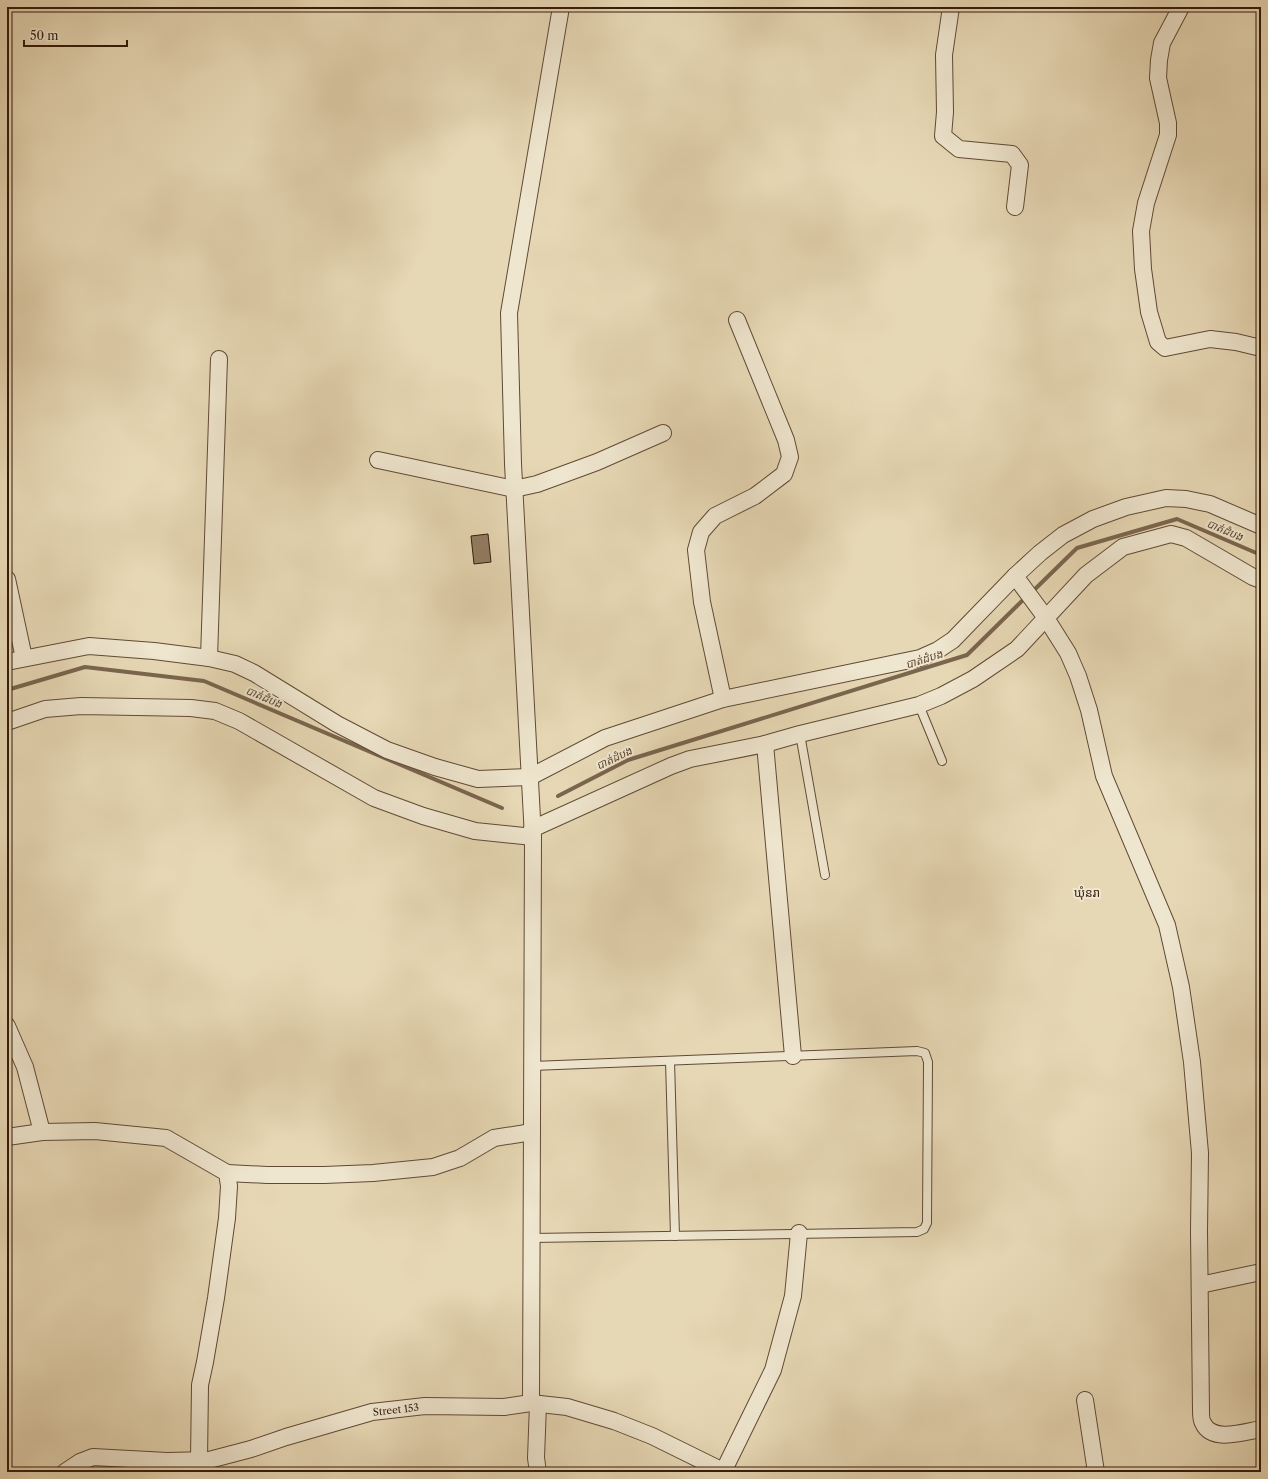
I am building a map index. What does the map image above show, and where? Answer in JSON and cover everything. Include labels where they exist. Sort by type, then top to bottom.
[{"type":"street","points":[[538,1472],[534,1404],[531,1238],[532,833],[514,489],[509,313],[562,7]]},
{"type":"street","points":[[951,7],[944,55],[945,112],[943,136],[959,149],[1012,154],[1020,165],[1015,207]]},
{"type":"street","points":[[1181,7],[1162,43],[1158,78],[1168,122],[1168,135],[1146,203],[1141,231],[1143,270],[1149,312],[1158,342],[1165,348],[1210,339],[1236,342],[1261,348]]},
{"type":"street","points":[[723,699],[702,602],[696,550],[701,532],[715,516],[755,496],[784,474],[790,457],[786,440],[737,320]]},
{"type":"street","points":[[209,658],[219,359]]},
{"type":"street","points":[[378,460],[514,489],[537,484],[597,462],[663,433]]},
{"type":"street","points":[[7,662],[89,646],[154,651],[209,658],[234,664],[254,673],[337,724],[387,750],[478,780],[530,777],[605,738],[723,699],[920,658],[938,650],[953,640],[1015,576],[1040,553],[1063,535],[1093,518],[1126,507],[1166,498],[1186,499],[1210,504],[1261,526]]},
{"type":"street","points":[[7,722],[45,709],[81,706],[191,708],[215,711],[239,721],[374,798],[423,816],[475,831],[532,833],[671,766],[690,759],[765,744],[919,705],[941,696],[973,679],[1017,649],[1086,575],[1124,547],[1171,534],[1186,538],[1253,577],[1261,580]]},
{"type":"street","points":[[1015,576],[1046,618],[1068,654],[1078,676],[1089,710],[1104,776],[1167,926],[1181,987],[1192,1062],[1200,1153],[1201,1411],[1203,1423],[1211,1432],[1219,1436],[1261,1429]]},
{"type":"street","points":[[7,579],[24,658]]},
{"type":"street","points":[[765,744],[793,1056]]},
{"type":"street","points":[[7,1026],[25,1067],[42,1132]]},
{"type":"street","points":[[7,1137],[42,1132],[95,1131],[166,1138],[228,1173],[324,1175],[373,1173],[433,1167],[460,1158],[494,1138],[532,1132]]},
{"type":"street","points":[[199,1460],[200,1385],[216,1298],[225,1232],[229,1186],[228,1173]]},
{"type":"street","points":[[724,1472],[773,1370],[793,1296],[799,1234]]},
{"type":"street","points":[[1200,1285],[1261,1272]]},
{"type":"street","points":[[1085,1400],[1096,1472]]},
{"type":"street","name":"Street 153","points":[[64,1472],[80,1462],[93,1457],[167,1461],[209,1460],[252,1449],[286,1437],[372,1412],[425,1406],[504,1407],[534,1404],[566,1407],[614,1421],[652,1436],[724,1472]]},
{"type":"lane","points":[[919,705],[942,761]]},
{"type":"lane","points":[[800,734],[825,875]]},
{"type":"lane","points":[[531,1238],[917,1232],[924,1229],[927,1224],[928,1062],[925,1053],[917,1051],[532,1066]]},
{"type":"lane","points":[[670,1061],[675,1236]]},
{"type":"building","points":[[488,534],[491,562],[474,564],[471,536]]},
{"type":"waterway","name":"បាត់ដំបង","points":[[1031,593],[1077,548],[1177,519],[1261,555]]},
{"type":"waterway","name":"បាត់ដំបង","points":[[558,796],[628,760],[967,655],[1026,597]]},
{"type":"waterway","name":"បាត់ដំបង","points":[[7,690],[85,667],[204,681],[502,808]]},
{"type":"district","name":"ឃុំនរា","points":[[1087,893]]}]
